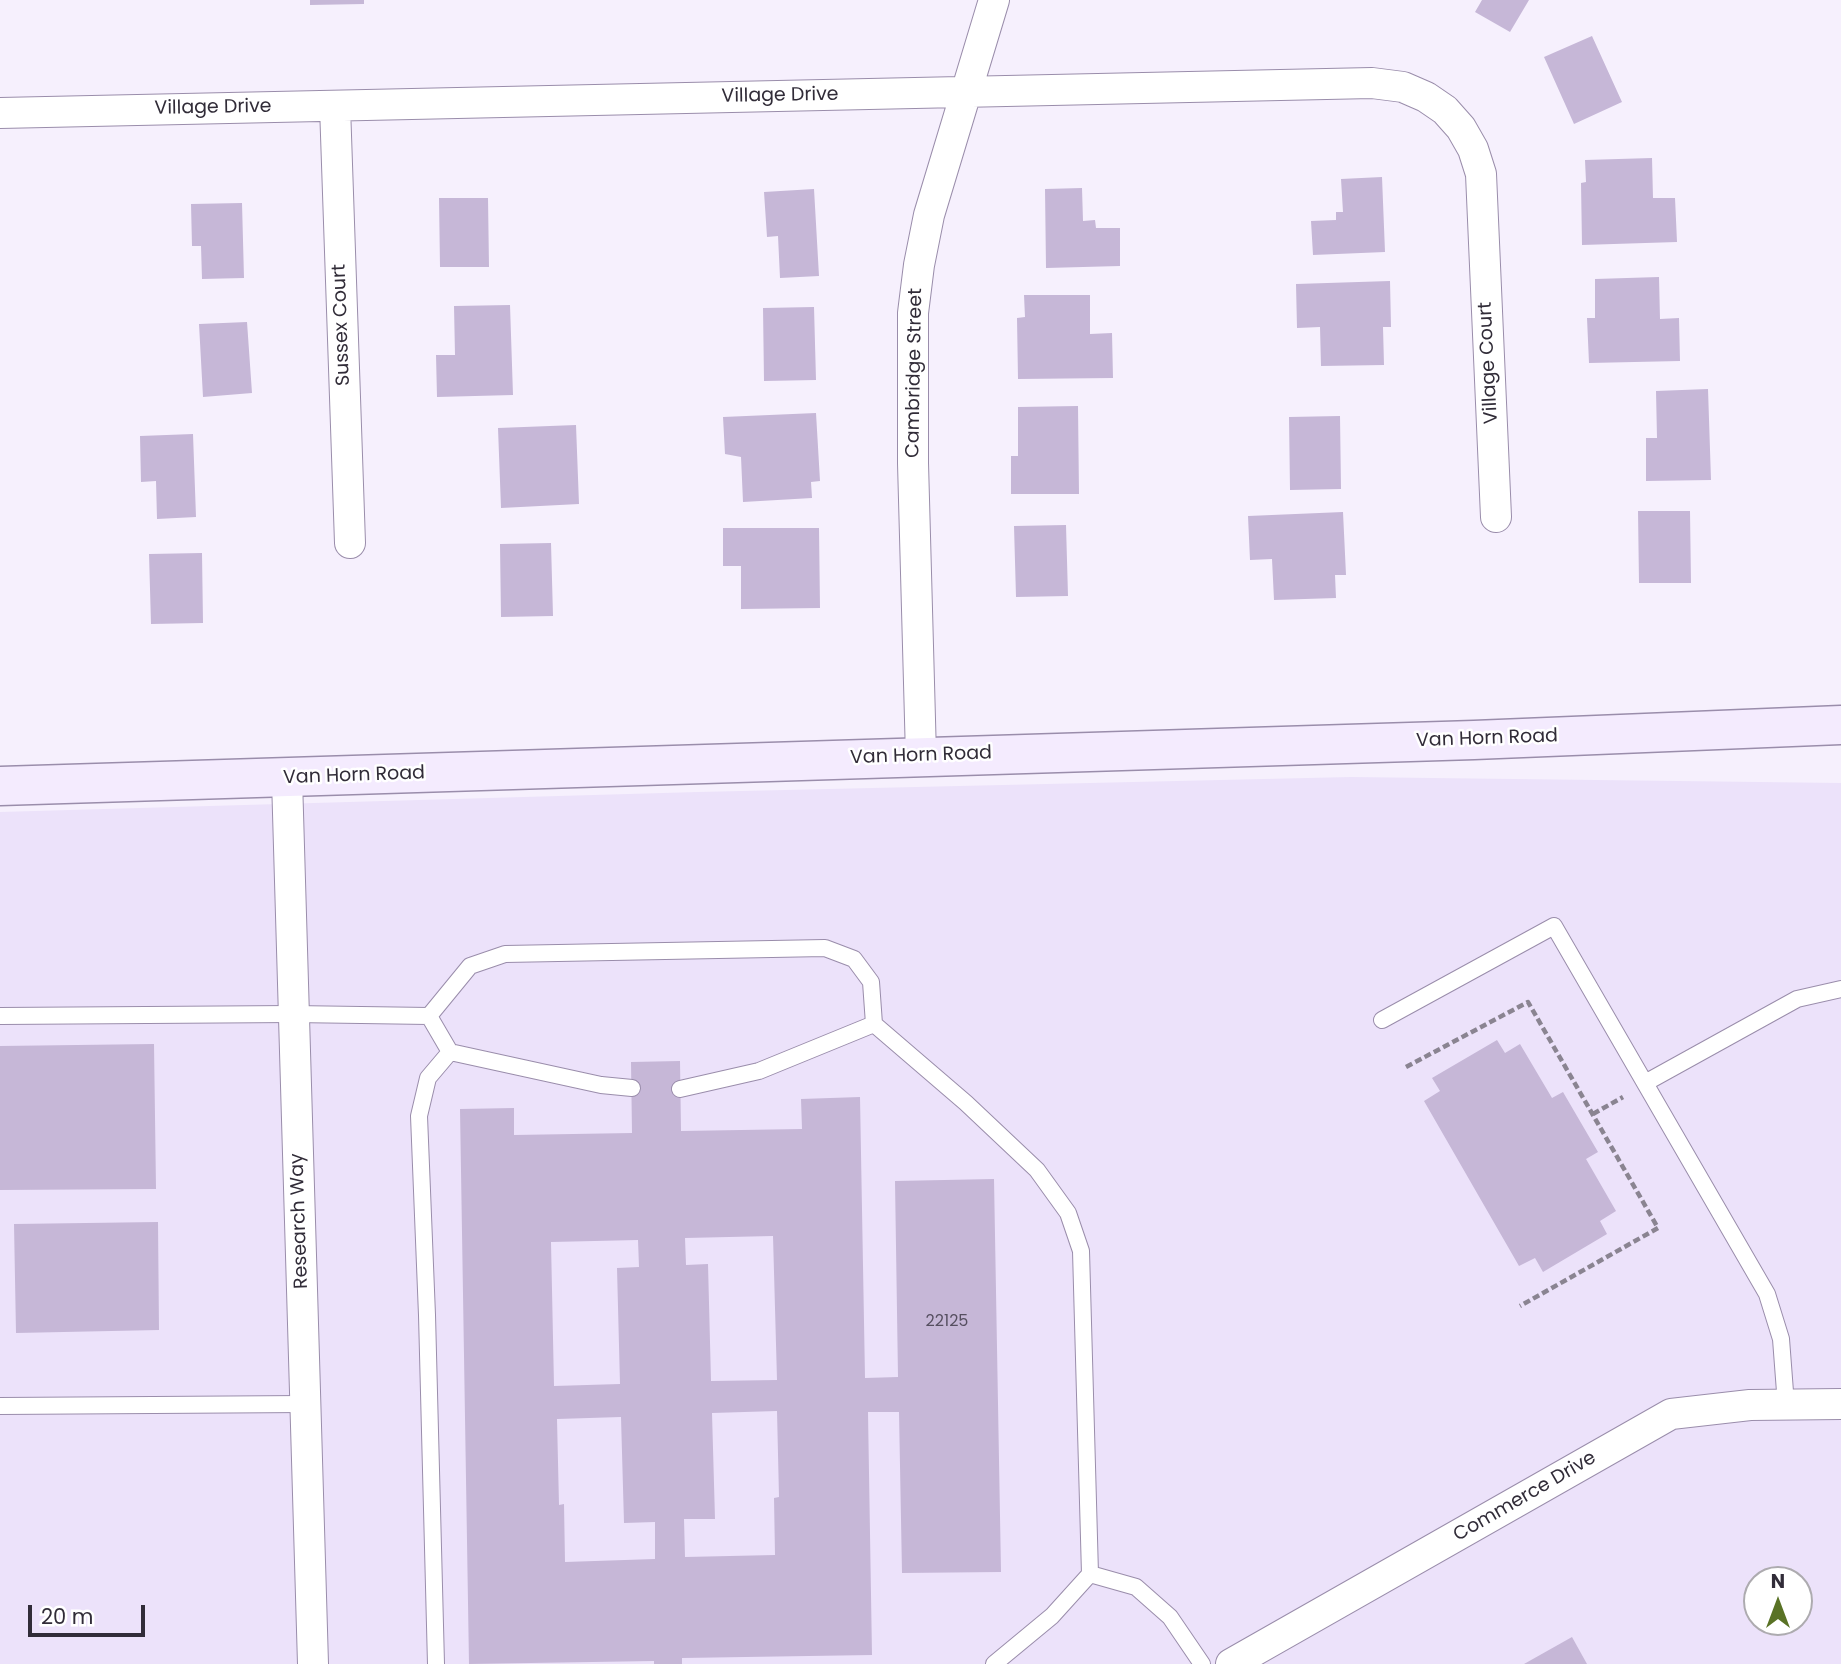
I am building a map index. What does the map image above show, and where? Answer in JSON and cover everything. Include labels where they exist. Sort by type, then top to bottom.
[{"type":"main road","name":"Van Horn Road","points":[[0,786],[1474,740],[1841,725]]},
{"type":"street","name":"Cambridge Street","points":[[921,756],[913,463],[913,313],[929,215],[994,0]]},
{"type":"street","name":"Village Drive","points":[[0,113],[1372,83],[1403,87],[1436,104],[1461,128],[1473,149],[1481,174],[1482,208]]},
{"type":"street","name":"Sussex Court","points":[[335,106],[350,543]]},
{"type":"street","name":"Village Court","points":[[1482,208],[1496,517]]},
{"type":"street","name":"Research Way","points":[[286,779],[313,1664]]},
{"type":"street","name":"Commerce Drive","points":[[1231,1664],[1671,1414],[1750,1405],[1841,1404]]},
{"type":"lane","points":[[1382,1020],[1554,926],[1767,1294],[1780,1339],[1786,1405]]},
{"type":"lane","points":[[429,1016],[470,966],[505,954],[825,948],[854,959],[871,982],[874,1024],[966,1103],[1037,1170],[1068,1213],[1081,1251],[1090,1574],[1052,1616],[994,1664]]},
{"type":"lane","points":[[1645,1083],[1797,999],[1841,989]]},
{"type":"lane","points":[[0,1016],[429,1016]]},
{"type":"lane","points":[[429,1016],[450,1052],[601,1085],[632,1088]]},
{"type":"lane","points":[[680,1089],[759,1070],[874,1024]]},
{"type":"lane","points":[[436,1664],[419,1116],[428,1078],[450,1052]]},
{"type":"lane","points":[[0,1406],[305,1404]]},
{"type":"lane","points":[[1090,1574],[1136,1587],[1171,1617],[1202,1664]]},
{"type":"path","points":[[1406,1067],[1528,1002],[1658,1228],[1520,1306]]},
{"type":"path","points":[[1593,1114],[1626,1095]]},
{"type":"shaded area","points":[[1351,777],[1841,783],[1841,1664],[0,1664],[0,812]]},
{"type":"building","points":[[310,0],[364,0],[364,4],[310,5]]},
{"type":"building","points":[[1482,0],[1529,0],[1510,32],[1475,12]]},
{"type":"building","points":[[1592,36],[1622,102],[1574,124],[1544,57]]},
{"type":"building","points":[[1652,158],[1653,198],[1675,198],[1677,242],[1582,245],[1581,183],[1586,182],[1585,160]]},
{"type":"building","points":[[1382,177],[1385,252],[1313,255],[1311,221],[1336,220],[1336,212],[1343,212],[1341,179]]},
{"type":"building","points":[[1082,188],[1083,221],[1095,220],[1096,228],[1120,228],[1120,266],[1046,268],[1045,189]]},
{"type":"building","points":[[814,189],[819,276],[780,278],[778,236],[767,237],[764,192]]},
{"type":"building","points":[[439,198],[488,198],[489,267],[440,267]]},
{"type":"building","points":[[242,203],[244,278],[202,279],[201,246],[192,246],[191,204]]},
{"type":"building","points":[[1659,277],[1660,319],[1679,318],[1680,361],[1589,363],[1587,318],[1595,318],[1595,279]]},
{"type":"building","points":[[1390,281],[1391,327],[1383,327],[1384,365],[1321,366],[1320,327],[1297,328],[1296,284]]},
{"type":"building","points":[[1024,295],[1090,295],[1090,334],[1112,333],[1113,378],[1018,379],[1017,318],[1025,317]]},
{"type":"building","points":[[510,305],[513,395],[437,397],[436,355],[455,355],[454,306]]},
{"type":"building","points":[[814,307],[816,380],[764,381],[763,308]]},
{"type":"building","points":[[247,322],[252,393],[203,397],[199,324]]},
{"type":"building","points":[[1708,389],[1711,480],[1646,481],[1646,438],[1657,438],[1656,391]]},
{"type":"building","points":[[1078,406],[1079,494],[1011,494],[1011,456],[1018,456],[1018,407]]},
{"type":"building","points":[[816,413],[820,481],[811,482],[812,498],[743,502],[741,457],[725,454],[723,417]]},
{"type":"building","points":[[1340,416],[1341,489],[1290,490],[1289,417]]},
{"type":"building","points":[[576,425],[579,504],[501,508],[498,428]]},
{"type":"building","points":[[193,434],[196,517],[157,519],[156,481],[141,482],[140,436]]},
{"type":"building","points":[[1638,511],[1690,511],[1691,583],[1639,583]]},
{"type":"building","points":[[1343,512],[1346,575],[1335,575],[1336,598],[1274,600],[1272,559],[1250,560],[1248,516]]},
{"type":"building","points":[[1066,525],[1068,596],[1016,597],[1014,526]]},
{"type":"building","points":[[723,528],[819,528],[820,608],[741,609],[741,566],[723,566]]},
{"type":"building","points":[[551,543],[553,616],[501,617],[500,544]]},
{"type":"building","points":[[202,553],[203,623],[151,624],[149,554]]},
{"type":"building","points":[[1497,1040],[1505,1053],[1520,1044],[1552,1098],[1563,1092],[1598,1152],[1586,1159],[1616,1211],[1600,1221],[1607,1234],[1543,1272],[1535,1258],[1519,1266],[1424,1101],[1440,1091],[1432,1078]]},
{"type":"building","points":[[154,1044],[156,1189],[0,1190],[0,1046]]},
{"type":"building","points":[[680,1061],[681,1131],[802,1129],[801,1099],[860,1097],[865,1378],[898,1377],[895,1181],[994,1179],[1001,1572],[902,1573],[899,1412],[868,1412],[872,1655],[682,1658],[682,1664],[654,1664],[654,1661],[469,1664],[460,1109],[514,1108],[514,1135],[632,1133],[631,1062]],"holes":[[[773,1236],[777,1380],[711,1381],[708,1264],[686,1265],[685,1238]],[[638,1240],[639,1267],[617,1268],[620,1384],[554,1386],[551,1242]],[[777,1411],[779,1497],[774,1498],[775,1555],[685,1557],[684,1519],[715,1519],[712,1413]],[[621,1417],[624,1523],[655,1522],[655,1559],[565,1562],[564,1504],[559,1505],[557,1419]]]},
{"type":"building","points":[[158,1222],[159,1330],[16,1333],[14,1224]]},
{"type":"building","points":[[1572,1637],[1587,1664],[1524,1664]]}]
